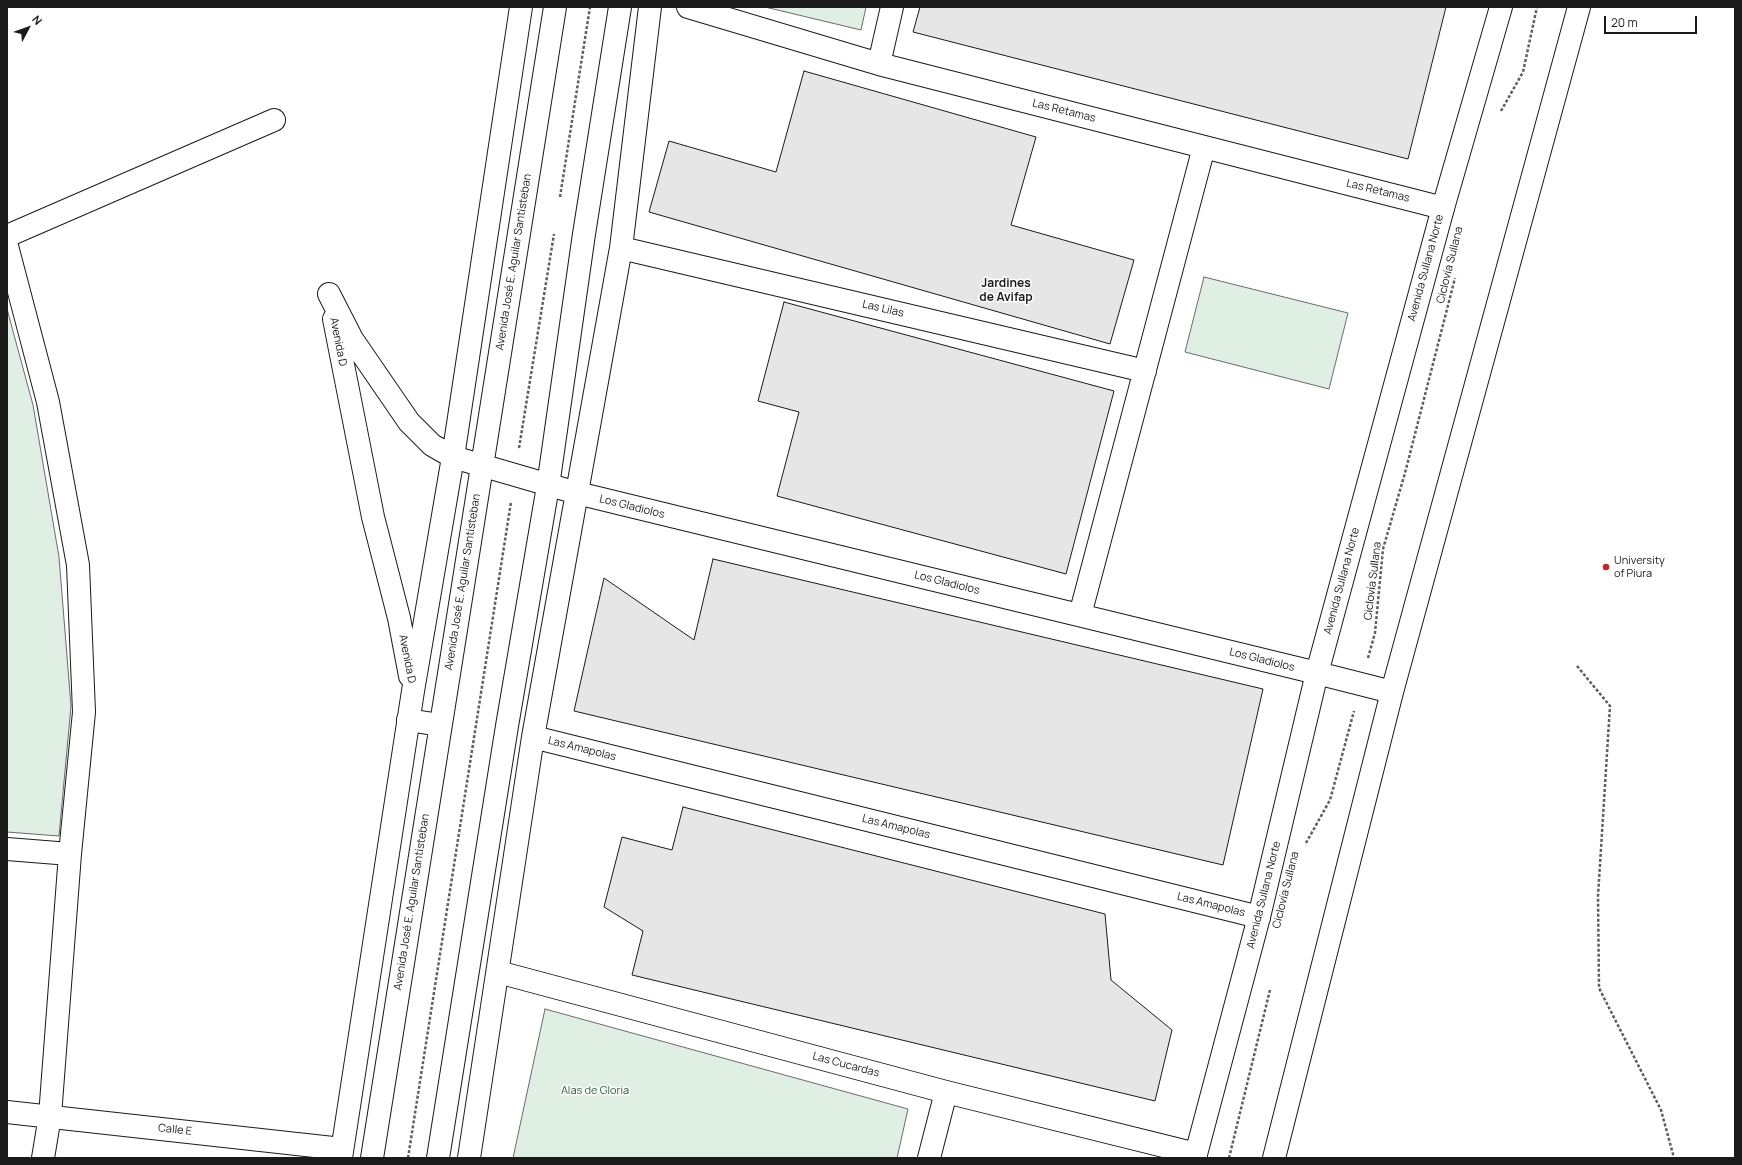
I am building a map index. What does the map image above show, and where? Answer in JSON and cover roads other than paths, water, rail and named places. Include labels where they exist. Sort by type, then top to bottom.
[{"type":"street","points":[[342,1153],[408,720],[453,457],[521,7]]},
{"type":"street","name":"Avenida José E. Aguilar Santisteban","points":[[372,1158],[440,724],[556,7]]},
{"type":"street","points":[[438,1158],[507,726],[548,486],[584,234],[620,7]]},
{"type":"street","points":[[469,1158],[533,737],[584,495],[621,248],[650,7]]},
{"type":"street","name":"Las Retamas","points":[[688,7],[879,64],[1443,208]]},
{"type":"street","points":[[879,64],[892,7]]},
{"type":"street","name":"Avenida Sullana Norte","points":[[1196,1156],[1259,917],[1313,672],[1501,7]]},
{"type":"street","points":[[1274,1158],[1392,692],[1579,7]]},
{"type":"street","points":[[7,236],[274,120]]},
{"type":"street","points":[[1080,614],[1204,147]]},
{"type":"street","points":[[7,246],[48,402],[78,565],[84,712],[70,854],[50,1116],[43,1158]]},
{"type":"street","name":"Las Lilas","points":[[621,248],[1144,371]]},
{"type":"street","name":"Avenida D","points":[[413,691],[399,618],[373,517],[329,294],[352,339],[409,422],[432,445],[453,457],[548,486],[584,495]]},
{"type":"street","points":[[584,495],[1080,614],[1392,692]]},
{"type":"street","name":"Los Gladiolos","points":[[584,495],[1313,672]]},
{"type":"street","points":[[408,720],[440,724]]},
{"type":"street","name":"Las Amapolas","points":[[533,737],[1259,917]]},
{"type":"street","points":[[7,850],[70,854]]},
{"type":"street","name":"Las Cucardas","points":[[498,972],[946,1092],[1196,1156]]},
{"type":"street","points":[[930,1158],[946,1092]]},
{"type":"street","name":"Calle E","points":[[7,1112],[50,1116],[342,1153]]},
{"type":"place","name":"University of Piura","points":[[1606,567]]},
{"type":"district","name":"Jardines de Avifap","points":[[1006,291]]},
{"type":"park label","name":"Alas de Gloria","points":[[595,1091]]}]
